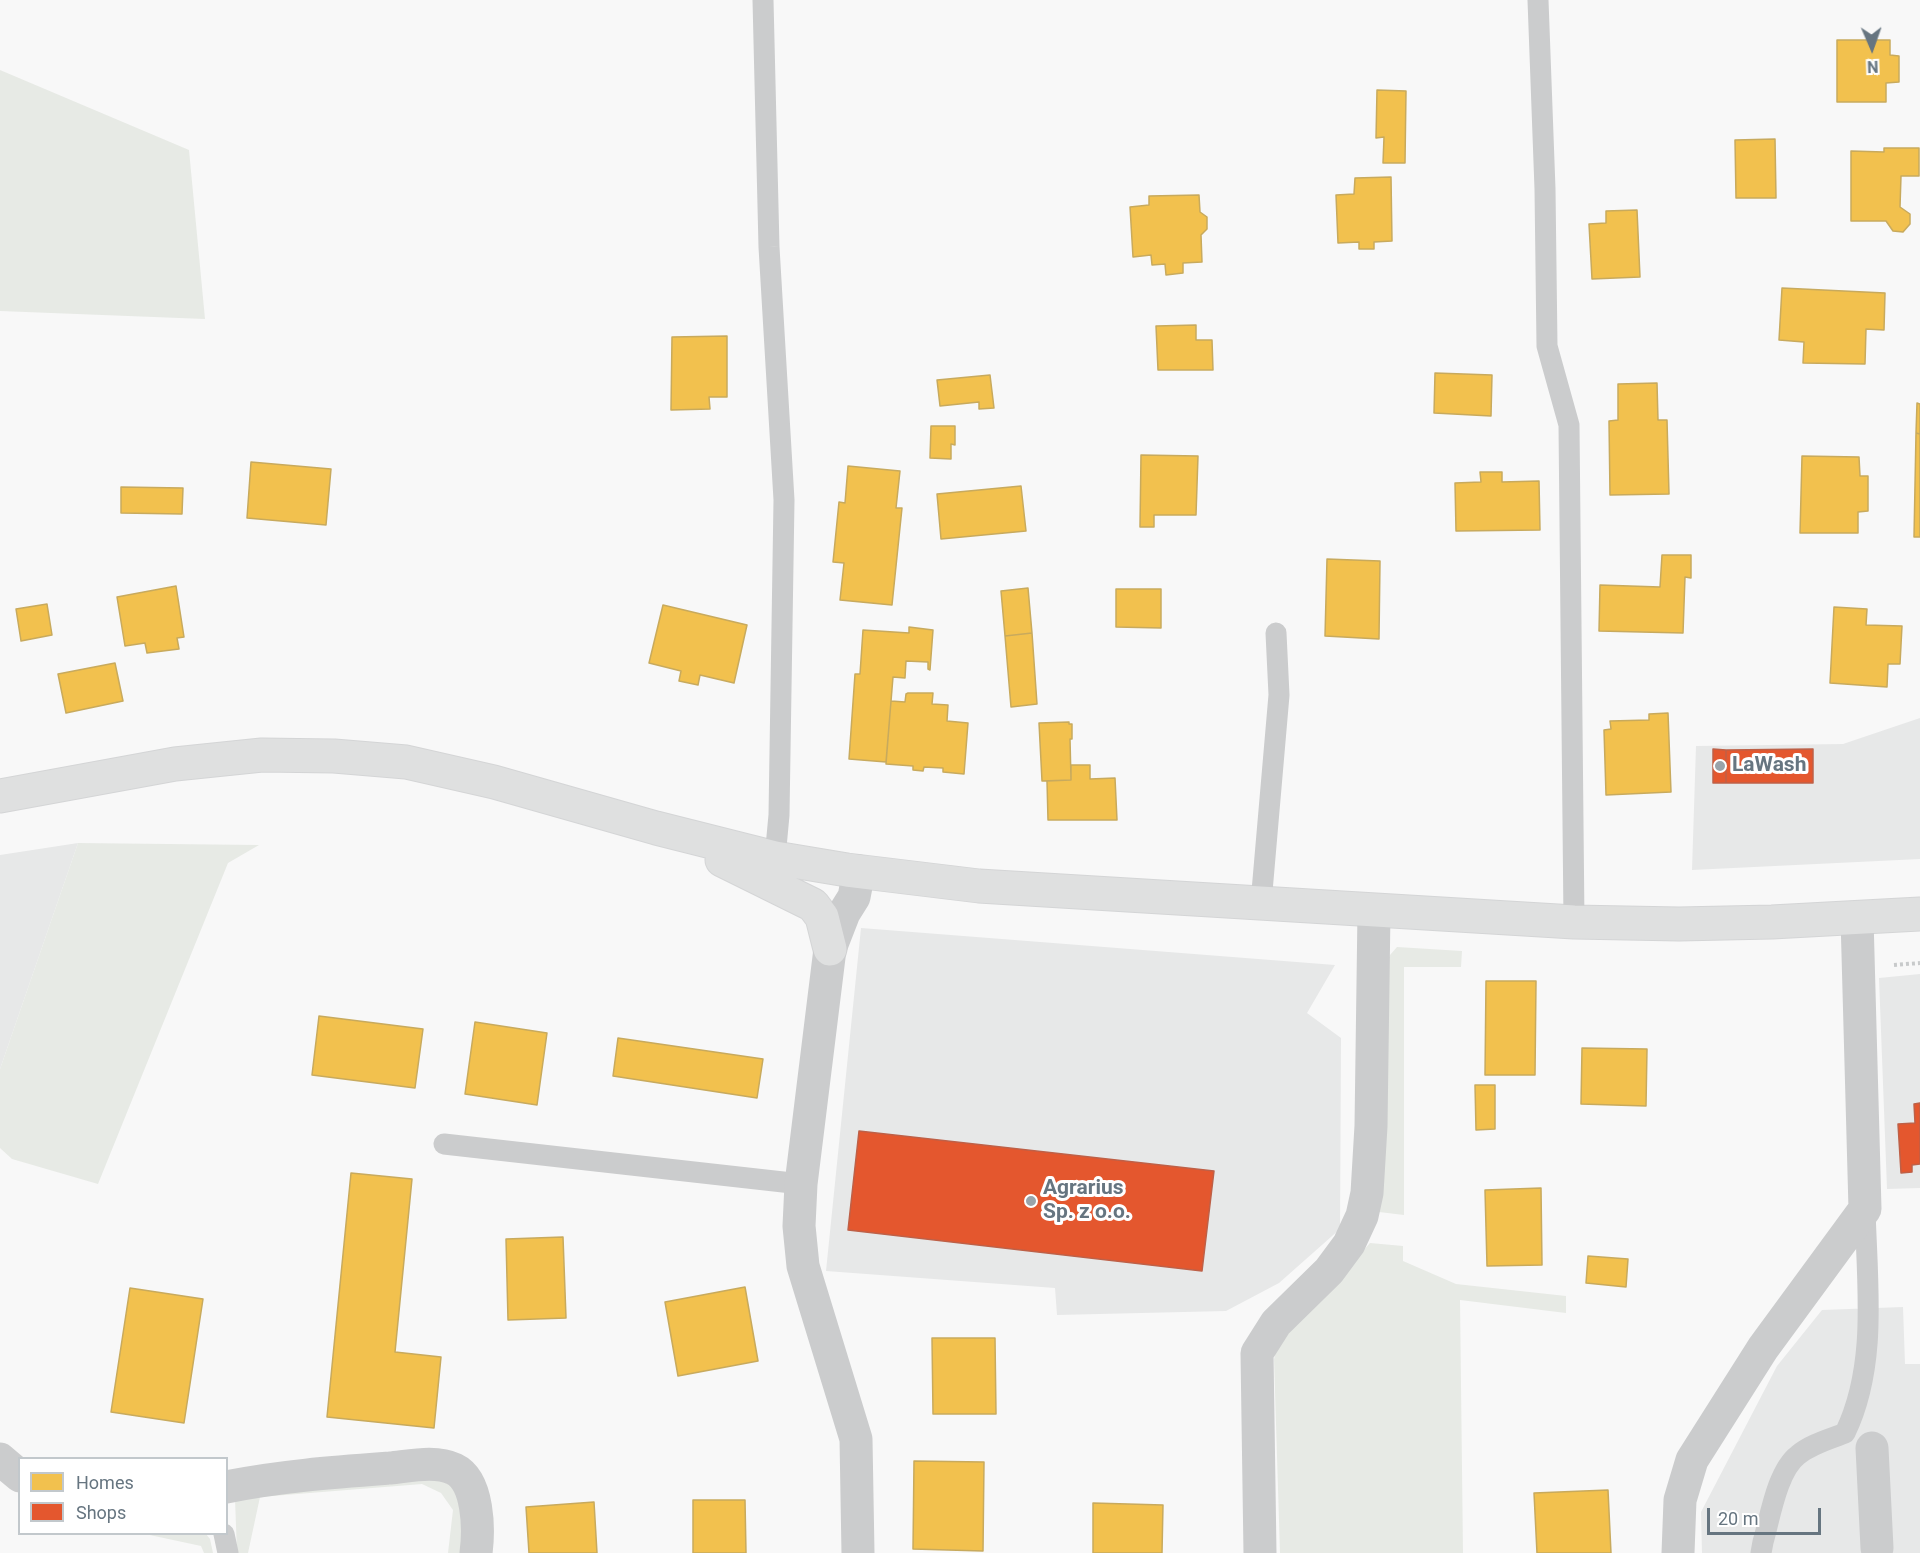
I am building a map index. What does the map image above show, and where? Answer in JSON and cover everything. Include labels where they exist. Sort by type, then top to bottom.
[{"type":"main road","points":[[0,796],[174,764],[262,755],[334,756],[406,762],[494,782],[656,828],[775,858],[859,872],[979,886],[1574,922],[1679,924],[1920,914]]},
{"type":"main road","points":[[656,828],[813,905],[822,917],[830,949]]},
{"type":"street","points":[[858,1553],[856,1439],[804,1266],[799,1226],[801,1184],[830,949],[844,913],[854,897],[859,872]]},
{"type":"street","points":[[1260,1553],[1257,1353],[1276,1323],[1329,1271],[1349,1244],[1362,1216],[1367,1192],[1371,1126],[1374,911]]},
{"type":"street","points":[[1678,1553],[1680,1500],[1692,1460],[1763,1348],[1865,1209],[1857,918]]},
{"type":"street","points":[[1872,1448],[1877,1548]]},
{"type":"street","points":[[0,1459],[18,1474]]},
{"type":"street","points":[[228,1487],[253,1481],[342,1471],[432,1465],[455,1469],[471,1486],[477,1514],[476,1553]]},
{"type":"lane","points":[[763,0],[770,258],[784,500],[779,815],[775,858]]},
{"type":"lane","points":[[1538,0],[1545,189],[1547,346],[1569,425],[1574,922]]},
{"type":"lane","points":[[1261,903],[1279,695],[1276,633]]},
{"type":"lane","points":[[444,1144],[801,1184]]},
{"type":"lane","points":[[1761,1553],[1783,1473],[1797,1455],[1845,1433],[1856,1411],[1867,1339],[1865,1209]]},
{"type":"lane","points":[[1836,1248],[1866,1266]]},
{"type":"lane","points":[[224,1535],[228,1553]]},
{"type":"shaded area","points":[[0,70],[189,150],[205,319],[0,311]]},
{"type":"shaded area","points":[[1920,718],[1920,859],[1692,870],[1696,746],[1843,744]]},
{"type":"shaded area","points":[[78,843],[0,1069],[0,855]]},
{"type":"shaded area","points":[[78,843],[259,845],[228,863],[98,1184],[12,1159],[0,1148],[0,1069]]},
{"type":"shaded area","points":[[861,928],[1335,965],[1307,1013],[1341,1038],[1340,1229],[1279,1283],[1226,1311],[1057,1315],[1055,1288],[826,1271]]},
{"type":"shaded area","points":[[1397,947],[1462,951],[1461,967],[1404,967],[1404,1215],[1379,1212],[1386,965],[1390,955]]},
{"type":"shaded area","points":[[1920,974],[1920,1188],[1887,1189],[1879,978]]},
{"type":"shaded area","points":[[1370,1243],[1403,1246],[1403,1261],[1456,1284],[1566,1296],[1566,1313],[1460,1300],[1463,1553],[1280,1553],[1274,1359],[1277,1346]]},
{"type":"shaded area","points":[[1903,1307],[1905,1364],[1920,1364],[1920,1553],[1702,1553],[1701,1512],[1777,1366],[1822,1310]]},
{"type":"shaded area","points":[[415,1473],[450,1481],[464,1501],[461,1553],[448,1553],[453,1510],[441,1493],[422,1484],[260,1497],[248,1553],[237,1553],[235,1499]]},
{"type":"shaded area","points":[[150,1535],[207,1535],[213,1553],[204,1553],[201,1546]]},
{"type":"building: Homes","points":[[1837,40],[1890,40],[1890,55],[1899,56],[1899,82],[1886,83],[1886,102],[1837,102]]},
{"type":"building: Homes","points":[[1377,90],[1406,91],[1405,163],[1383,163],[1384,137],[1376,138]]},
{"type":"building: Homes","points":[[1775,139],[1776,198],[1736,198],[1735,140]]},
{"type":"building: Homes","points":[[1884,148],[1919,148],[1919,176],[1901,176],[1900,207],[1910,214],[1910,224],[1903,232],[1893,231],[1886,221],[1851,221],[1851,151],[1884,152]]},
{"type":"building: Homes","points":[[1391,177],[1392,241],[1374,242],[1374,249],[1359,249],[1359,242],[1338,243],[1336,195],[1354,194],[1355,178]]},
{"type":"building: Homes","points":[[1199,195],[1200,212],[1207,217],[1207,229],[1201,235],[1202,262],[1183,263],[1183,273],[1166,275],[1165,264],[1152,265],[1151,255],[1133,257],[1130,207],[1149,205],[1149,196]]},
{"type":"building: Homes","points":[[1637,210],[1640,277],[1592,279],[1589,224],[1606,223],[1606,211]]},
{"type":"building: Homes","points":[[1782,288],[1885,293],[1884,330],[1866,329],[1865,364],[1803,363],[1804,342],[1779,340]]},
{"type":"building: Homes","points":[[1196,325],[1196,340],[1212,340],[1213,370],[1158,370],[1156,326]]},
{"type":"building: Homes","points":[[727,336],[727,397],[709,397],[710,409],[671,410],[672,337]]},
{"type":"building: Homes","points":[[1435,373],[1492,375],[1491,416],[1434,413]]},
{"type":"building: Homes","points":[[990,375],[994,408],[979,409],[979,402],[940,406],[937,380]]},
{"type":"building: Homes","points":[[1657,383],[1658,420],[1667,420],[1669,494],[1610,495],[1609,421],[1618,420],[1618,384]]},
{"type":"building: Homes","points":[[1917,403],[1920,404],[1920,434],[1916,433]]},
{"type":"building: Homes","points":[[931,426],[955,426],[955,445],[951,444],[951,459],[930,458]]},
{"type":"building: Homes","points":[[1916,433],[1920,434],[1920,537],[1914,537]]},
{"type":"building: Homes","points":[[1141,455],[1198,456],[1196,515],[1154,515],[1154,527],[1140,527]]},
{"type":"building: Homes","points":[[1802,456],[1859,457],[1860,476],[1868,476],[1868,511],[1858,512],[1858,533],[1800,533]]},
{"type":"building: Homes","points":[[251,462],[331,469],[326,525],[247,518]]},
{"type":"building: Homes","points":[[848,466],[900,471],[896,508],[902,508],[892,605],[840,600],[844,563],[833,562],[839,502],[845,503]]},
{"type":"building: Homes","points":[[1480,472],[1502,472],[1502,482],[1539,481],[1540,530],[1456,531],[1455,483],[1481,482]]},
{"type":"building: Homes","points":[[1021,486],[1026,531],[941,539],[937,494]]},
{"type":"building: Homes","points":[[121,487],[183,488],[182,514],[121,513]]},
{"type":"building: Homes","points":[[1662,555],[1691,555],[1691,578],[1685,577],[1683,633],[1599,631],[1600,585],[1660,587]]},
{"type":"building: Homes","points":[[1327,559],[1380,561],[1379,639],[1325,636]]},
{"type":"building: Homes","points":[[176,586],[184,637],[177,638],[179,649],[147,653],[145,643],[125,646],[117,597]]},
{"type":"building: Homes","points":[[1028,588],[1032,633],[1005,636],[1001,591]]},
{"type":"building: Homes","points":[[1116,589],[1161,589],[1161,628],[1116,627]]},
{"type":"building: Homes","points":[[47,604],[52,635],[21,641],[16,609]]},
{"type":"building: Homes","points":[[663,605],[747,625],[734,683],[700,675],[698,685],[679,681],[681,671],[649,663]]},
{"type":"building: Homes","points":[[1834,607],[1867,609],[1866,625],[1902,626],[1900,664],[1888,664],[1887,687],[1830,683]]},
{"type":"building: Homes","points":[[909,627],[933,630],[930,670],[928,662],[906,661],[905,678],[893,677],[886,762],[849,759],[855,674],[860,674],[863,630],[909,633]]},
{"type":"building: Homes","points":[[1032,633],[1037,704],[1011,707],[1005,636]]},
{"type":"building: Homes","points":[[115,663],[123,701],[66,713],[58,674]]},
{"type":"building: Homes","points":[[908,693],[933,693],[932,704],[948,705],[947,721],[968,723],[964,774],[943,772],[943,768],[924,767],[923,771],[913,770],[913,766],[886,764],[891,701],[905,702]]},
{"type":"building: Homes","points":[[1668,713],[1671,792],[1606,795],[1604,730],[1611,729],[1610,721],[1649,720],[1649,714]]},
{"type":"building: Homes","points":[[1069,722],[1072,724],[1071,780],[1042,781],[1039,723]]},
{"type":"building: Homes","points":[[1071,765],[1090,765],[1090,779],[1115,778],[1117,820],[1048,820],[1047,781],[1071,780]]},
{"type":"building: Homes","points":[[1486,981],[1536,981],[1535,1075],[1485,1075]]},
{"type":"building: Homes","points":[[319,1016],[423,1029],[415,1088],[312,1075]]},
{"type":"building: Homes","points":[[475,1022],[547,1033],[537,1105],[465,1094]]},
{"type":"building: Homes","points":[[618,1038],[763,1059],[757,1098],[613,1076]]},
{"type":"building: Homes","points":[[1582,1048],[1647,1049],[1646,1106],[1581,1104]]},
{"type":"building: Homes","points":[[1475,1085],[1495,1085],[1495,1129],[1476,1130]]},
{"type":"building: Homes","points":[[351,1173],[412,1179],[395,1352],[441,1357],[434,1428],[327,1417]]},
{"type":"building: Homes","points":[[1541,1188],[1542,1265],[1487,1266],[1485,1190]]},
{"type":"building: Homes","points":[[563,1237],[566,1318],[508,1320],[506,1239]]},
{"type":"building: Homes","points":[[1588,1256],[1628,1259],[1626,1287],[1586,1283]]},
{"type":"building: Homes","points":[[745,1287],[758,1361],[678,1376],[665,1302]]},
{"type":"building: Homes","points":[[130,1288],[203,1299],[184,1423],[111,1412]]},
{"type":"building: Homes","points":[[932,1338],[995,1338],[996,1414],[933,1414]]},
{"type":"building: Homes","points":[[914,1461],[984,1462],[983,1551],[913,1549]]},
{"type":"building: Homes","points":[[1608,1490],[1611,1553],[1537,1553],[1534,1493]]},
{"type":"building: Homes","points":[[693,1500],[745,1500],[746,1553],[693,1553]]},
{"type":"building: Homes","points":[[594,1502],[597,1553],[529,1553],[526,1507]]},
{"type":"building: Homes","points":[[1093,1503],[1163,1505],[1162,1553],[1093,1553]]},
{"type":"building: Shops","name":"LaWash","points":[[1713,749],[1726,750],[1726,783],[1713,783]]},
{"type":"building: Shops","points":[[1813,749],[1813,783],[1726,783],[1726,750]]},
{"type":"building: Shops","points":[[1920,1103],[1920,1164],[1912,1165],[1912,1172],[1901,1173],[1898,1124],[1915,1123],[1914,1104]]},
{"type":"building: Shops","name":"Agrarius Sp. z o.o.","points":[[859,1131],[1214,1171],[1202,1271],[848,1230]]},
{"type":"place","name":"LaWash","points":[[1720,766]]},
{"type":"place","name":"Agrarius Sp. z o.o.","points":[[1031,1201]]}]
